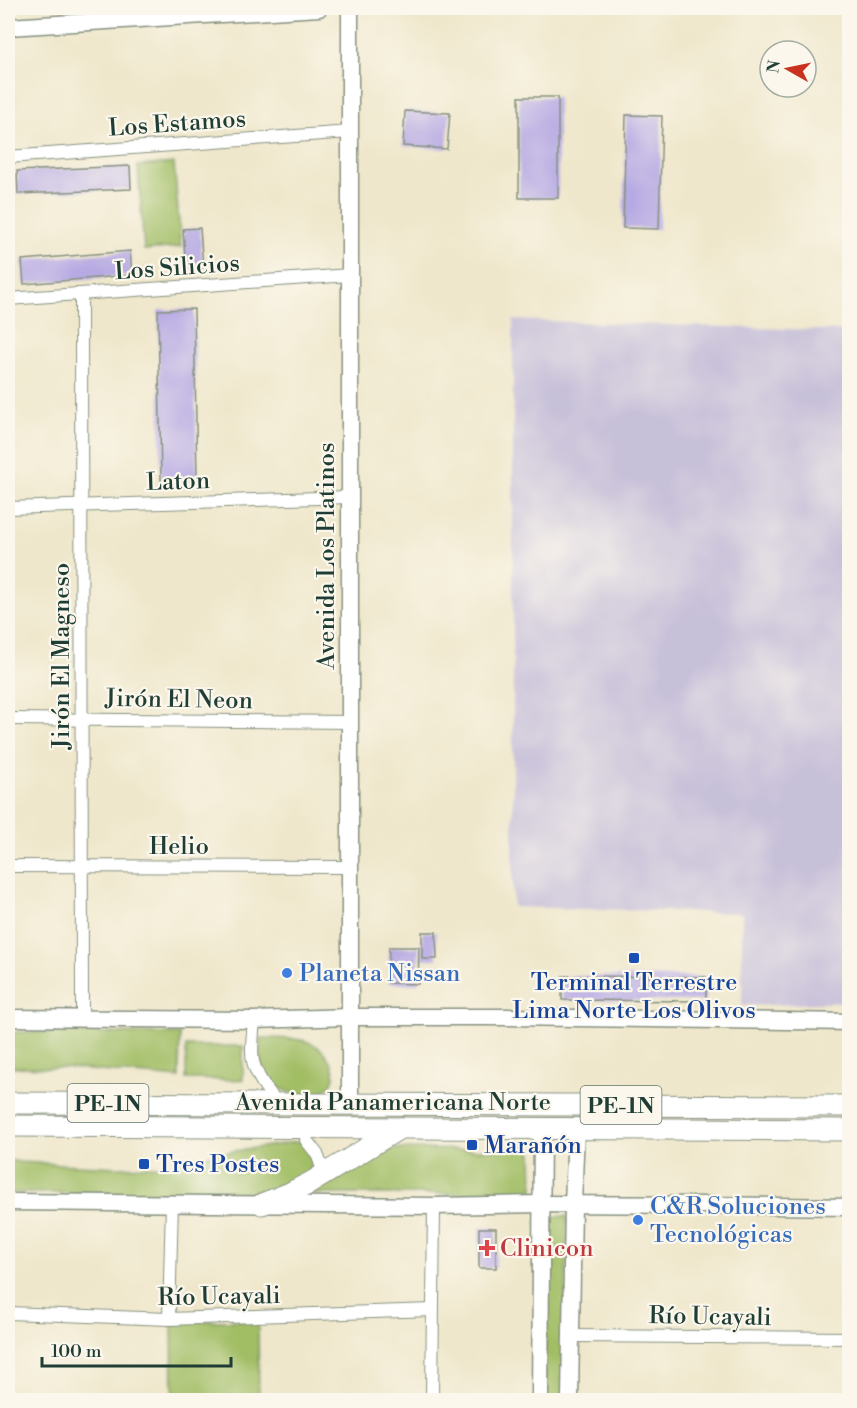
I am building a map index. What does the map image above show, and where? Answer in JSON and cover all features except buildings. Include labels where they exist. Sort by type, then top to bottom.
[{"type":"highway","name":"Avenida Panamericana Norte","points":[[8,1103],[849,1106]]},
{"type":"highway","name":"Avenida Panamericana Norte","points":[[8,1126],[849,1130]]},
{"type":"highway","points":[[262,1204],[310,1183],[401,1128]]},
{"type":"main road","points":[[8,27],[319,8]]},
{"type":"main road","name":"Avenida Los Platinos","points":[[350,8],[350,1104]]},
{"type":"main road","points":[[8,1018],[254,1020],[350,1017],[506,1017],[849,1022]]},
{"type":"main road","points":[[540,1401],[542,1128]]},
{"type":"main road","points":[[570,1401],[576,1129]]},
{"type":"main road","points":[[8,1202],[434,1206],[573,1204],[849,1208]]},
{"type":"street","name":"Los Estamos","points":[[8,157],[350,132]]},
{"type":"street","name":"Los Silicios","points":[[8,300],[350,275]]},
{"type":"street","name":"Jirón El Magneso","points":[[81,294],[82,1018]]},
{"type":"street","name":"Laton","points":[[8,508],[350,497]]},
{"type":"street","name":"Jirón El Neon","points":[[8,719],[350,722]]},
{"type":"street","name":"Helio","points":[[8,866],[350,867]]},
{"type":"street","points":[[254,1020],[251,1056],[257,1074],[271,1095]]},
{"type":"street","points":[[306,1140],[317,1154],[324,1173]]},
{"type":"street","points":[[169,1319],[172,1203]]},
{"type":"street","points":[[432,1401],[434,1206]]},
{"type":"street","name":"Río Ucayali","points":[[8,1312],[169,1319],[432,1311]]},
{"type":"street","name":"Río Ucayali","points":[[570,1335],[849,1338]]},
{"type":"shaded area","points":[[513,320],[849,331],[849,1002],[742,1006],[742,913],[513,907]]},
{"type":"green space","points":[[174,163],[181,247],[144,250],[138,166]]},
{"type":"green space","points":[[8,1032],[180,1034],[179,1078],[68,1068],[8,1067]]},
{"type":"green space","points":[[260,1038],[300,1040],[316,1046],[326,1054],[330,1061],[334,1074],[331,1084],[322,1091],[310,1094],[296,1094],[282,1089],[269,1079],[261,1065]]},
{"type":"green space","points":[[186,1046],[243,1046],[243,1080],[186,1079]]},
{"type":"green space","points":[[301,1141],[311,1156],[312,1164],[309,1173],[265,1193],[8,1193],[8,1160],[117,1167],[182,1165],[182,1159]]},
{"type":"green space","points":[[521,1145],[527,1147],[532,1153],[533,1190],[529,1194],[309,1194],[392,1149],[503,1150]]},
{"type":"green space","points":[[567,1216],[565,1400],[545,1400],[546,1217]]},
{"type":"green space","points":[[258,1320],[259,1400],[173,1400],[172,1322]]},
{"type":"place","name":"Terminal Terrestre Lima Norte Los Olivos","points":[[634,958]]},
{"type":"place","name":"Planeta Nissan","points":[[287,973]]},
{"type":"place","name":"Marañón","points":[[472,1145]]},
{"type":"place","name":"Tres Postes","points":[[144,1164]]},
{"type":"place","name":"C&R Soluciones Tecnológicas","points":[[638,1220]]},
{"type":"place","name":"Clinicon","points":[[487,1248]]}]
